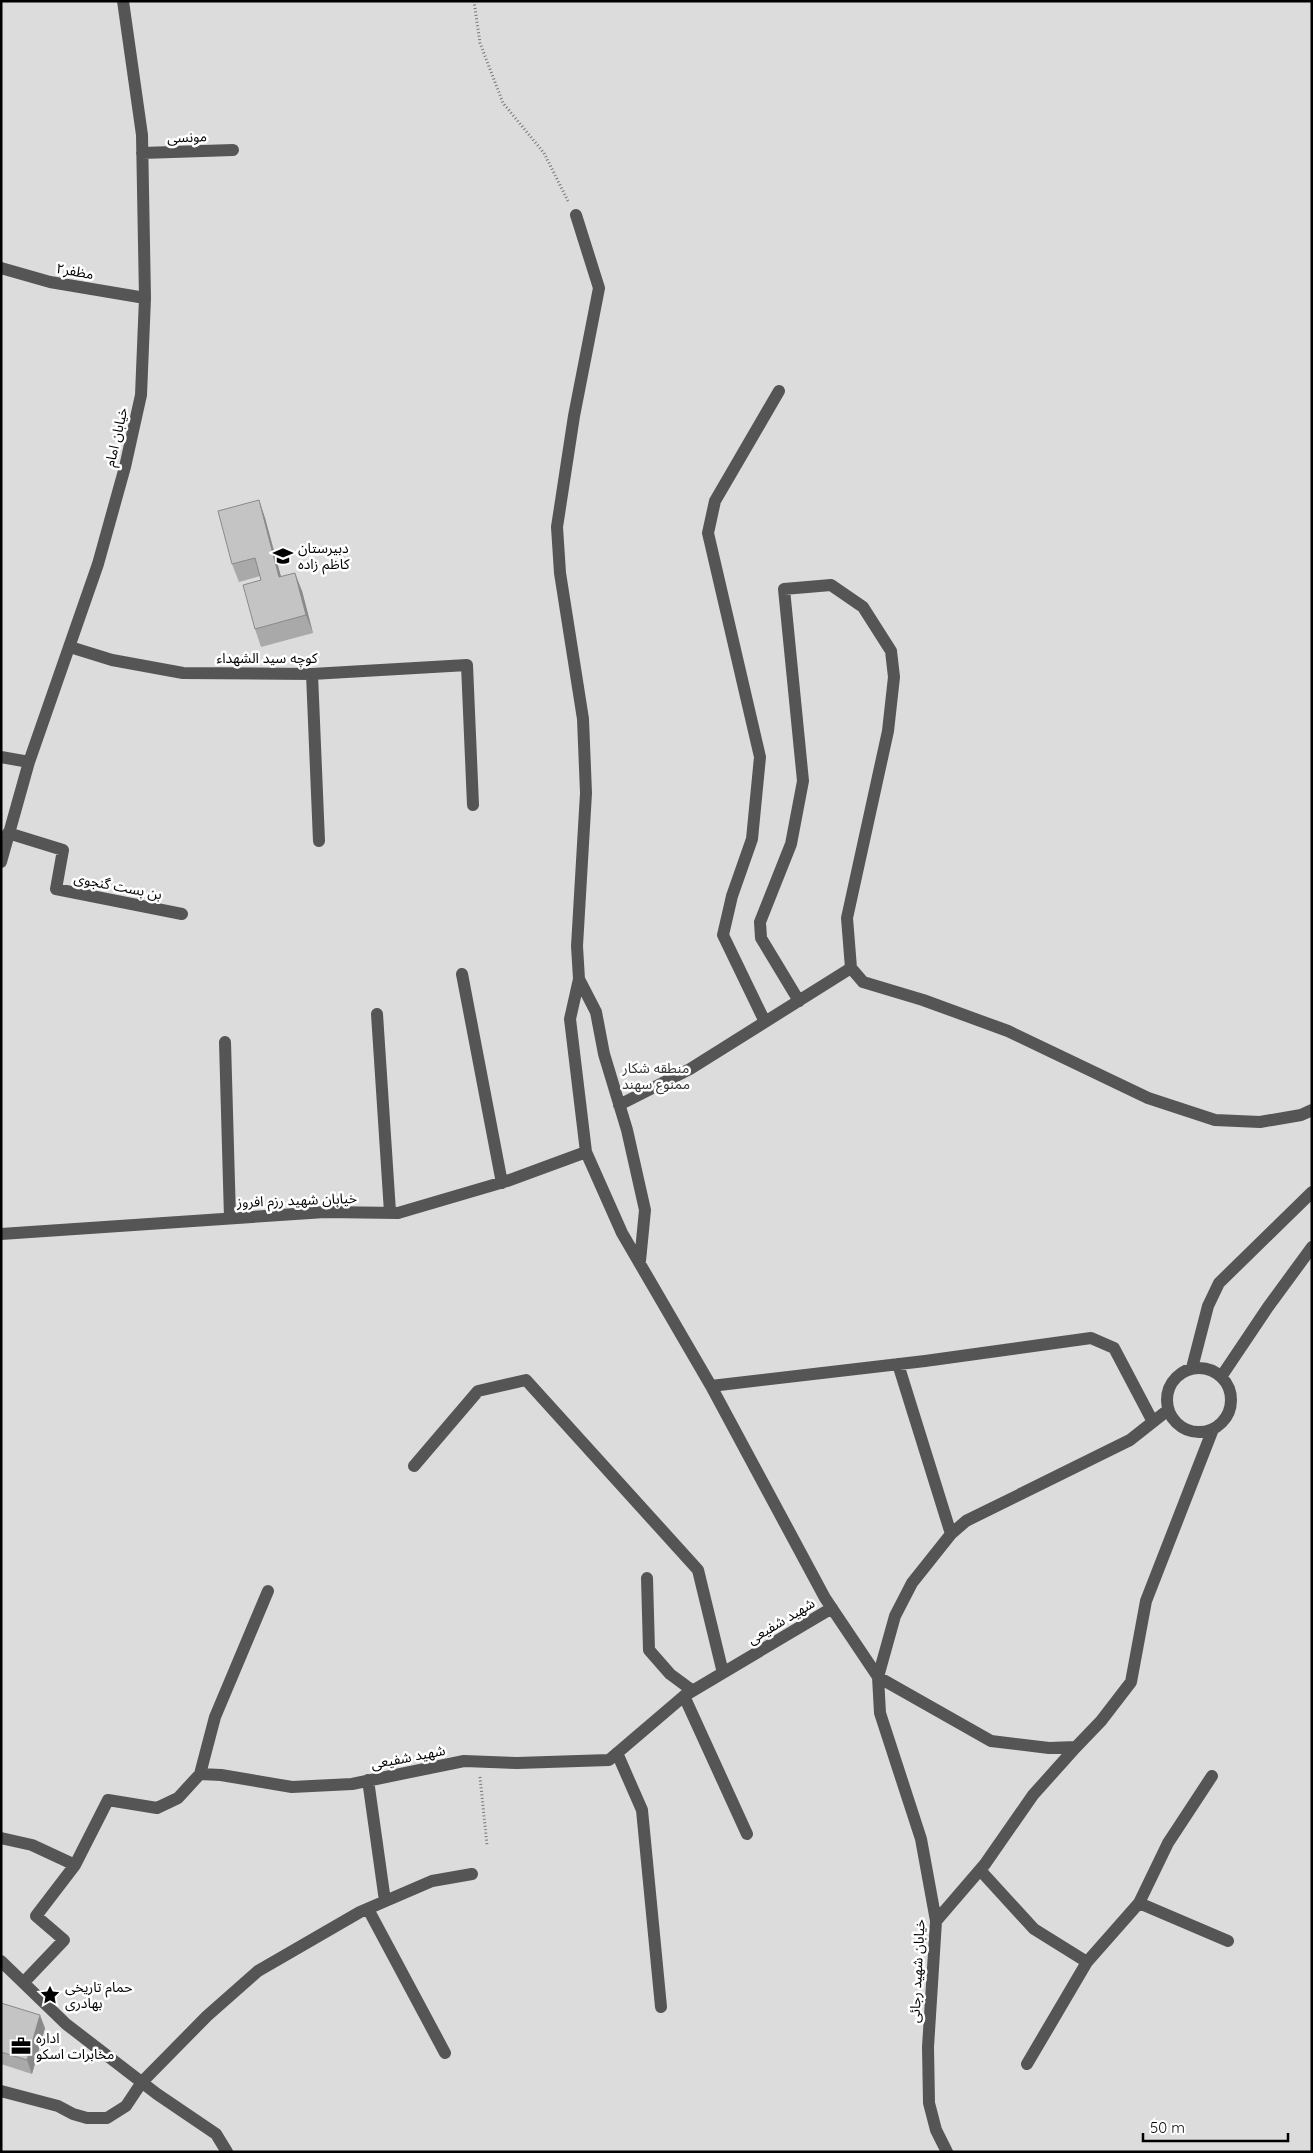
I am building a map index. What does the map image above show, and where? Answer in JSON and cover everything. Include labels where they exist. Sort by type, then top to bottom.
[{"type":"street","name":"خیابان امام","points":[[1,862],[29,762],[98,564],[125,467],[141,395],[145,298],[142,135],[123,1]]},
{"type":"street","name":"مونسی","points":[[142,153],[234,150]]},
{"type":"street","points":[[576,215],[599,288],[574,416],[557,527],[560,573],[583,719],[586,793],[577,946],[579,979],[570,1019],[586,1152],[622,1234],[640,1261],[711,1386],[832,1608],[878,1677],[990,1741],[1049,1748],[1076,1747]]},
{"type":"street","name":"مظفر۲","points":[[1,268],[50,282],[145,298]]},
{"type":"street","points":[[765,1022],[723,935],[732,896],[752,839],[760,757],[708,533],[714,502],[779,391]]},
{"type":"street","points":[[799,1001],[761,938],[760,922],[791,844],[804,781],[784,588],[831,585],[863,607],[891,650],[894,677],[888,731],[847,918],[851,968],[863,982],[923,1000],[1008,1031],[1148,1098],[1215,1120],[1260,1122],[1301,1115],[1312,1110]]},
{"type":"street","name":"کوچه سید الشهداء","points":[[70,647],[112,660],[183,673],[312,674],[467,664],[473,805]]},
{"type":"street","points":[[312,674],[319,841]]},
{"type":"street","points":[[1,757],[29,762]]},
{"type":"street","name":"بن بست گنجوی","points":[[8,833],[63,850],[56,889],[182,914]]},
{"type":"street","points":[[619,1105],[690,1069],[851,968]]},
{"type":"street","points":[[462,974],[502,1183]]},
{"type":"street","points":[[579,979],[596,1012],[604,1054],[619,1105],[645,1210],[640,1261]]},
{"type":"street","points":[[377,1014],[390,1212]]},
{"type":"street","points":[[225,1042],[230,1218]]},
{"type":"street","name":"خیابان شهید رزم افروز","points":[[1,1234],[325,1212],[398,1212],[502,1183],[586,1152]]},
{"type":"street","points":[[1192,1368],[1212,1371],[1221,1377],[1227,1385],[1231,1405],[1221,1423],[1213,1429],[1192,1432],[1181,1427],[1168,1410],[1166,1400],[1168,1389],[1174,1380],[1192,1368],[1208,1306],[1219,1283],[1312,1192]]},
{"type":"street","points":[[1221,1377],[1268,1306],[1312,1247]]},
{"type":"street","points":[[711,1386],[898,1364],[1091,1338],[1114,1348],[1153,1422]]},
{"type":"street","points":[[898,1364],[951,1534]]},
{"type":"street","points":[[414,1466],[478,1391],[526,1380],[698,1570],[723,1673]]},
{"type":"street","points":[[878,1677],[895,1616],[912,1583],[951,1534],[966,1521],[1130,1440],[1168,1410]]},
{"type":"street","points":[[936,1921],[980,1870],[1033,1795],[1101,1721],[1131,1682],[1146,1601],[1213,1429]]},
{"type":"street","points":[[647,1578],[649,1650],[688,1694],[747,1834]]},
{"type":"street","points":[[24,1982],[64,1940],[36,1916],[75,1865],[108,1800],[157,1808],[178,1798],[200,1774],[215,1717],[268,1591]]},
{"type":"street","name":"شهید شفیعی","points":[[200,1774],[221,1774],[292,1787],[352,1784],[464,1761],[609,1760],[688,1694],[832,1608]]},
{"type":"street","name":"خیابان شهید رجائی","points":[[878,1677],[880,1713],[921,1839],[936,1921],[928,2046],[929,2103],[936,2130],[947,2152]]},
{"type":"street","points":[[617,1753],[642,1810],[661,2007]]},
{"type":"street","points":[[1027,2064],[1086,1962],[1139,1903],[1168,1843],[1212,1776]]},
{"type":"street","points":[[368,1780],[385,1901]]},
{"type":"street","points":[[1,1838],[32,1845],[75,1865]]},
{"type":"street","points":[[980,1870],[1034,1929],[1086,1962]]},
{"type":"street","points":[[1,2091],[58,2106],[73,2114],[87,2118],[107,2118],[126,2106],[142,2082],[207,2016],[258,1971],[385,1901],[432,1881],[472,1874]]},
{"type":"street","points":[[1139,1903],[1228,1941]]},
{"type":"street","points":[[368,1909],[445,2053]]},
{"type":"street","points":[[1,1961],[66,2024],[142,2082],[216,2134],[227,2152]]},
{"type":"path","points":[[474,1],[480,43],[503,103],[544,153],[576,215]]},
{"type":"path","points":[[478,1762],[487,1845]]},
{"type":"green space","name":"منطقه شکار ممنوع سهند","points":[[1,1],[1312,1],[1312,2152],[1,2152]]},
{"type":"building","points":[[259,500],[279,577],[295,573],[306,615],[255,629],[243,585],[261,580],[255,558],[232,564],[218,511]]},
{"type":"building","name":"اداره مخابرات اسکو","points":[[1,2003],[40,2015],[27,2060],[1,2052]]},
{"type":"place","name":"دبیرستان کاظم زاده","points":[[283,556]]},
{"type":"place","name":"حمام تاریخی بهادری","points":[[50,1995]]},
{"type":"place","name":"اداره مخابرات اسکو","points":[[21,2046]]}]
